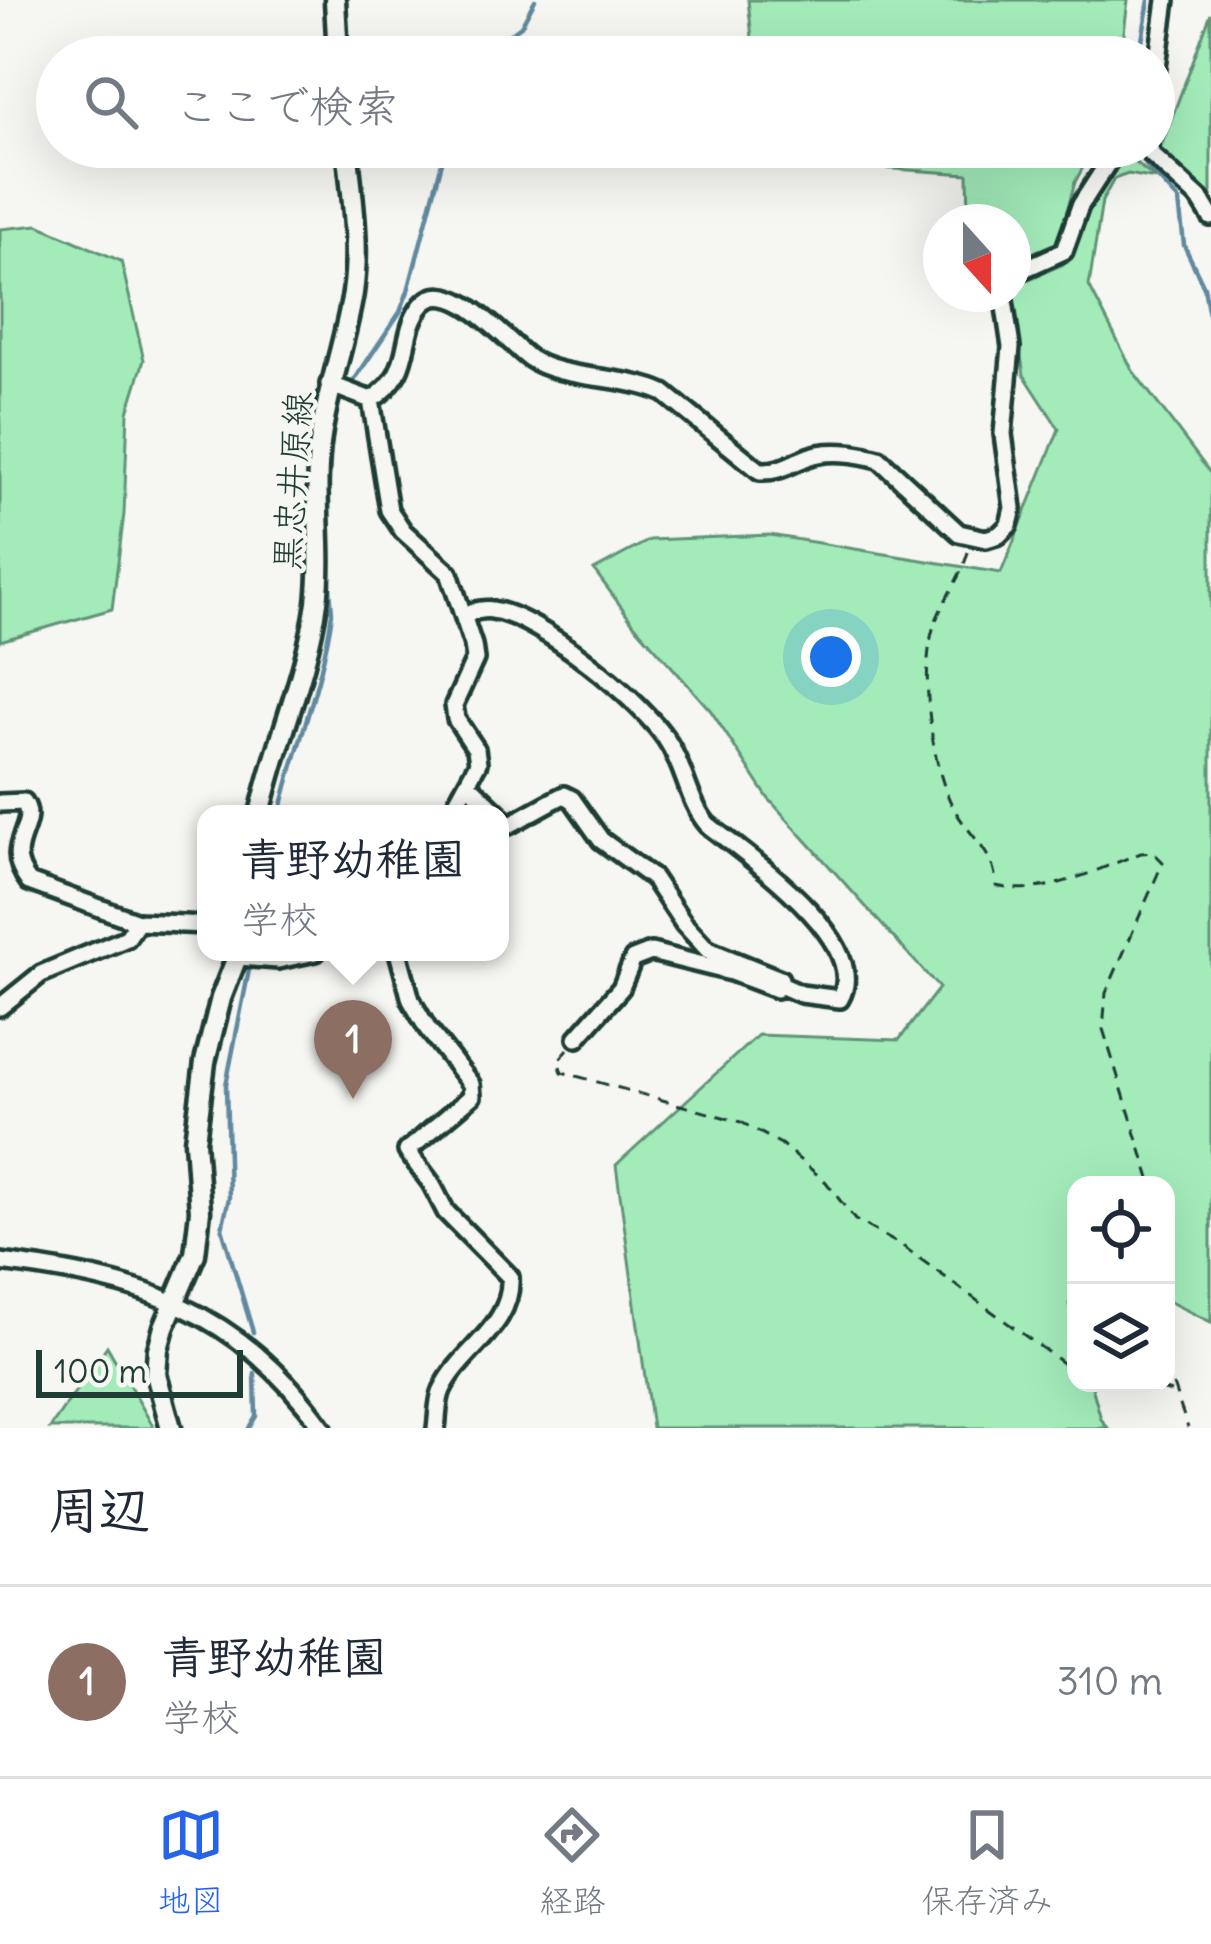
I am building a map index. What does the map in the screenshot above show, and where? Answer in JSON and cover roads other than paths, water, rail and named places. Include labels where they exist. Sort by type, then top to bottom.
[{"type":"main road","points":[[335,0],[337,36]]},
{"type":"main road","name":"黒忠井原線","points":[[262,805],[305,662],[317,601],[320,443],[340,388],[356,260],[349,168]]},
{"type":"main road","points":[[171,1428],[156,1374],[164,1327],[195,1254],[200,1211],[195,1141],[205,1062],[236,961]]},
{"type":"street","points":[[1161,36],[1166,0]]},
{"type":"street","points":[[1031,266],[1064,251],[1080,206],[1104,168]]},
{"type":"street","points":[[1166,168],[1200,200],[1211,218]]},
{"type":"street","points":[[371,400],[396,379],[420,307],[431,299],[447,298],[469,306],[540,364],[646,384],[664,393],[760,471],[778,472],[819,453],[879,459],[959,533],[971,538],[999,535],[1009,525],[1013,508],[1004,434],[1011,347],[1006,312]]},
{"type":"street","points":[[340,388],[371,400]]},
{"type":"street","points":[[371,400],[389,510],[403,531],[449,573],[475,659],[454,705],[478,763],[456,805]]},
{"type":"street","points":[[464,614],[493,610],[539,630],[611,680],[666,738],[699,815],[815,914],[847,976],[840,999],[778,984]]},
{"type":"street","points":[[469,785],[489,805]]},
{"type":"street","points":[[509,825],[564,795],[601,840],[653,878],[695,938],[739,965],[780,980],[776,989],[730,972],[651,952],[642,954],[633,958],[621,988],[577,1038]]},
{"type":"street","points":[[0,803],[24,802],[29,808],[31,818],[17,842],[23,876],[29,882],[138,922],[197,925]]},
{"type":"street","points":[[0,1007],[41,974],[127,938],[138,922]]},
{"type":"street","points":[[400,961],[411,1000],[471,1084],[472,1096],[406,1150],[446,1212],[510,1276],[511,1290],[499,1320],[442,1389],[436,1428]]},
{"type":"street","points":[[0,1262],[90,1276],[175,1304],[237,1335],[273,1367],[323,1428]]},
{"type":"waterway","points":[[507,36],[521,26],[535,0]]},
{"type":"waterway","points":[[1143,36],[1149,0]]},
{"type":"waterway","points":[[349,388],[400,312],[440,168]]},
{"type":"waterway","points":[[1149,168],[1179,201],[1184,245],[1204,287],[1211,327]]},
{"type":"waterway","points":[[283,805],[332,613],[330,468],[341,396]]},
{"type":"waterway","points":[[249,970],[226,1085],[229,1198],[222,1228],[253,1332]]},
{"type":"waterway","points":[[249,1428],[256,1416],[255,1373]]},
{"type":"place","name":"青野幼稚園","points":[[353,1099]]}]
